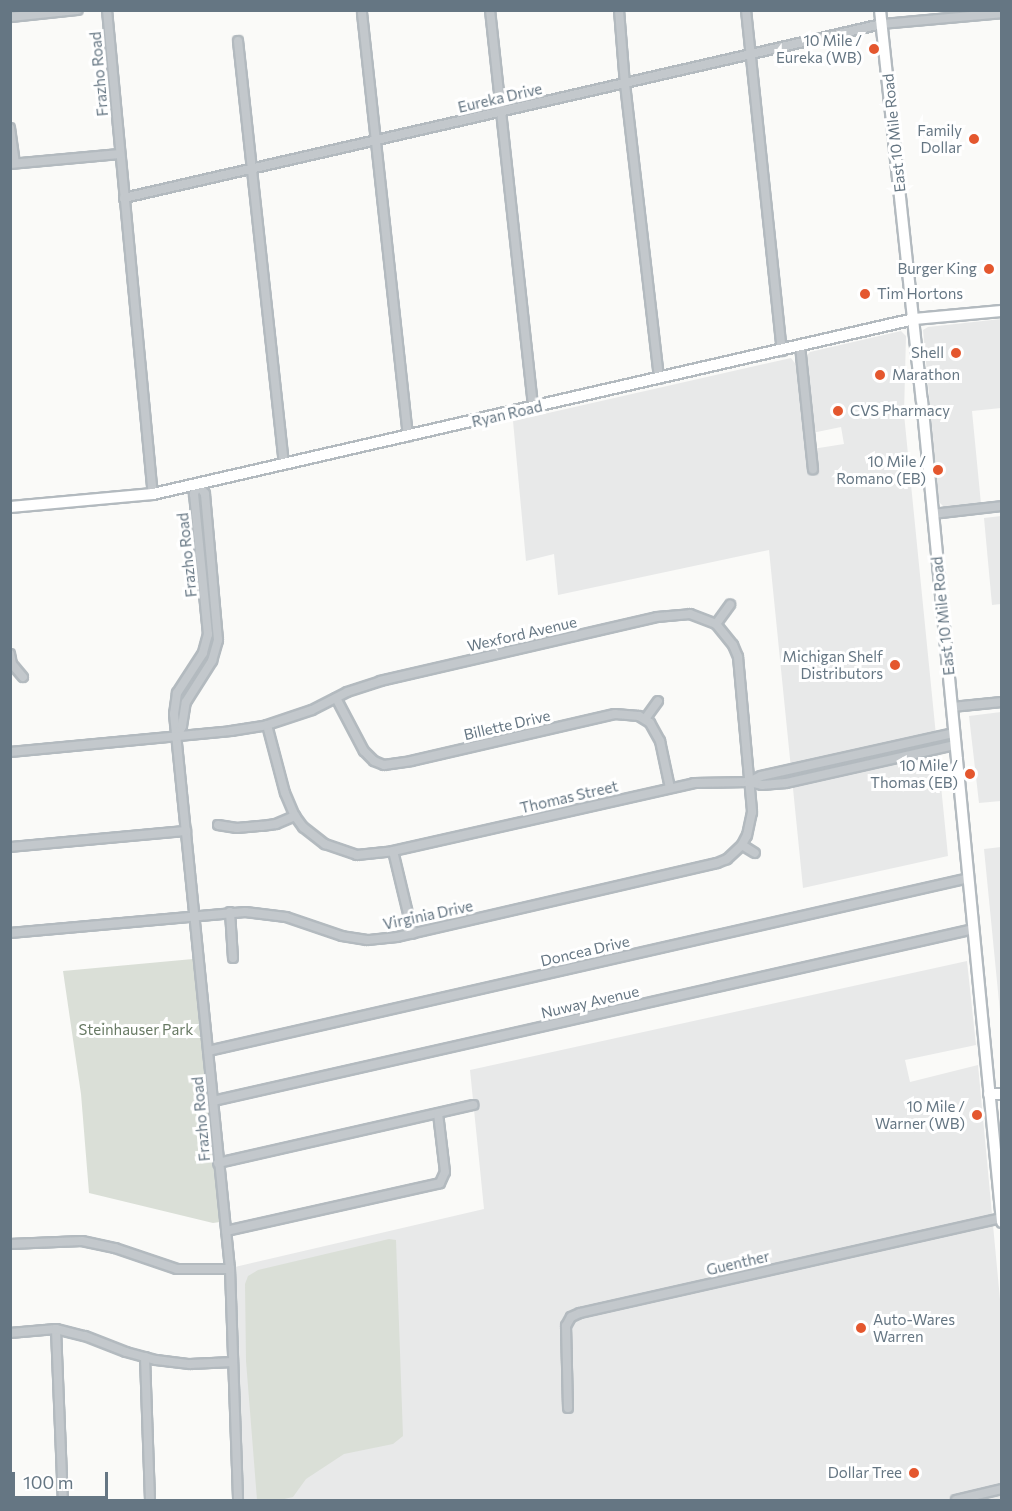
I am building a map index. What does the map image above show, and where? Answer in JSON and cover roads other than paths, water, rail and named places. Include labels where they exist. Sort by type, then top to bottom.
[{"type":"main road","name":"East 10 Mile Road","points":[[880,10],[914,320],[1002,1222]]},
{"type":"main road","name":"Ryan Road","points":[[10,507],[153,494],[914,320],[1002,311]]},
{"type":"main road","points":[[989,1095],[1002,1094]]},
{"type":"street","points":[[10,17],[78,10]]},
{"type":"street","name":"Frazho Road","points":[[107,10],[153,494]]},
{"type":"street","points":[[490,10],[533,408]]},
{"type":"street","points":[[619,10],[624,84],[659,379]]},
{"type":"street","points":[[746,10],[782,351]]},
{"type":"street","points":[[362,13],[408,436]]},
{"type":"street","name":"Eureka Drive","points":[[124,198],[751,56],[882,24],[1002,14]]},
{"type":"street","points":[[238,41],[284,465]]},
{"type":"street","points":[[10,128],[13,164],[120,154]]},
{"type":"street","points":[[800,346],[813,468]]},
{"type":"street","name":"Frazho Road","points":[[177,736],[182,726],[186,702],[212,662],[219,640],[205,494],[198,484]]},
{"type":"street","name":"Frazho Road","points":[[198,484],[194,494],[208,634],[203,653],[175,700],[230,1269],[238,1500]]},
{"type":"street","points":[[932,514],[1002,507]]},
{"type":"street","points":[[730,605],[716,624],[733,645],[738,657],[752,812],[747,835],[742,845],[755,853]]},
{"type":"street","name":"Wexford Avenue","points":[[10,752],[267,725],[312,710],[380,681],[657,617],[690,614],[716,624]]},
{"type":"street","points":[[10,654],[12,664],[23,677]]},
{"type":"street","name":"Billette Drive","points":[[336,698],[364,751],[374,761],[384,765],[411,761],[615,714],[634,715],[645,719]]},
{"type":"street","points":[[658,701],[645,719],[655,730],[660,741],[670,788]]},
{"type":"street","points":[[952,707],[1002,702]]},
{"type":"street","name":"Thomas Street","points":[[267,725],[287,800],[295,816],[312,836],[333,849],[357,855],[393,851],[670,788],[713,782],[749,782],[761,776],[873,751],[955,739]]},
{"type":"street","points":[[749,782],[762,785],[786,783],[877,763],[955,739]]},
{"type":"street","points":[[873,751],[877,763]]},
{"type":"street","points":[[838,759],[840,770]]},
{"type":"street","points":[[218,825],[237,828],[262,826],[276,824],[295,816]]},
{"type":"street","points":[[10,847],[186,831]]},
{"type":"street","name":"Virginia Drive","points":[[10,933],[230,912],[272,913],[329,933],[367,940],[413,934],[709,866],[727,859],[742,845]]},
{"type":"street","points":[[393,851],[413,934]]},
{"type":"street","name":"Doncea Drive","points":[[208,1051],[969,878]]},
{"type":"street","points":[[230,912],[233,958]]},
{"type":"street","name":"Nuway Avenue","points":[[213,1101],[974,928]]},
{"type":"street","points":[[218,1163],[473,1105]]},
{"type":"street","points":[[226,1231],[440,1183],[445,1172],[438,1113]]},
{"type":"street","name":"Guenther","points":[[568,1408],[566,1326],[571,1317],[580,1313],[1001,1218]]},
{"type":"street","points":[[10,1244],[82,1241],[115,1248],[177,1269],[230,1269]]},
{"type":"street","points":[[10,1333],[56,1329],[85,1336],[145,1358],[190,1364],[233,1362]]},
{"type":"street","points":[[56,1329],[63,1500]]},
{"type":"street","points":[[145,1358],[150,1500]]},
{"type":"street","points":[[956,1500],[1002,1489]]},
{"type":"place","name":"10 Mile / Eureka (WB)","points":[[874,49]]},
{"type":"place","name":"Family Dollar","points":[[974,139]]},
{"type":"place","name":"Burger King","points":[[989,269]]},
{"type":"place","name":"Tim Hortons","points":[[865,294]]},
{"type":"place","name":"Shell","points":[[956,353]]},
{"type":"place","name":"Marathon","points":[[880,375]]},
{"type":"place","name":"CVS Pharmacy","points":[[838,411]]},
{"type":"place","name":"10 Mile / Romano (EB)","points":[[938,470]]},
{"type":"place","name":"Michigan Shelf Distributors","points":[[895,665]]},
{"type":"place","name":"10 Mile / Thomas (EB)","points":[[970,774]]},
{"type":"place","name":"10 Mile / Warner (WB)","points":[[977,1115]]},
{"type":"place","name":"Auto-Wares Warren","points":[[861,1328]]},
{"type":"place","name":"Dollar Tree","points":[[914,1473]]},
{"type":"park label","name":"Steinhauser Park","points":[[136,1030]]}]
